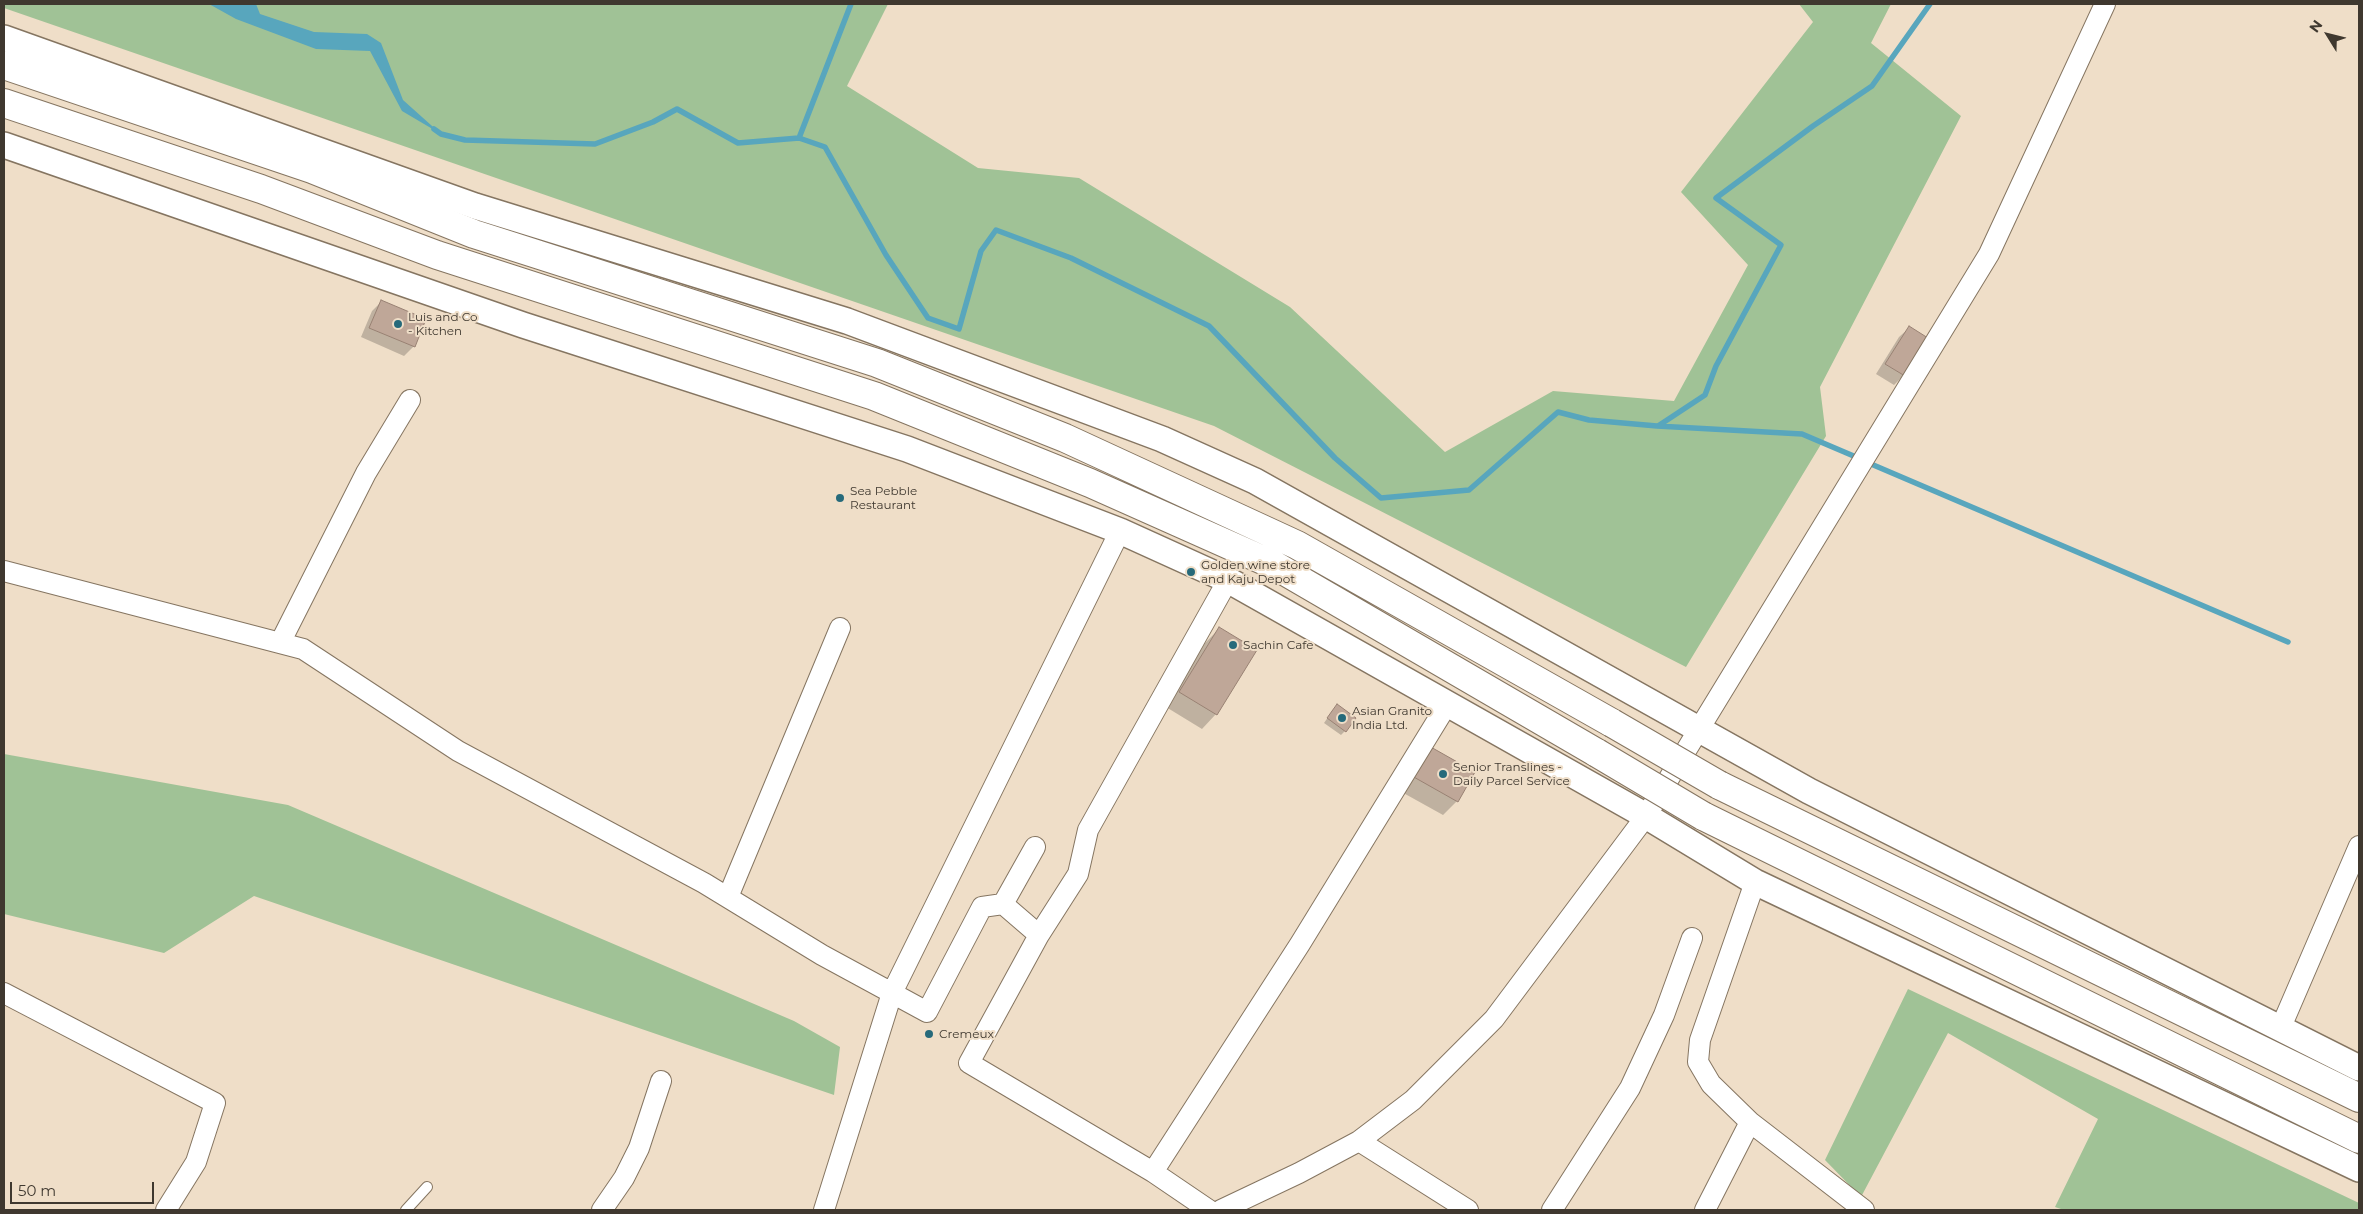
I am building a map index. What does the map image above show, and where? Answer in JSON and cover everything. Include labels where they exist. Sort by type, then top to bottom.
[{"type":"highway","points":[[4,65],[312,169],[474,234],[877,363],[1065,438],[1297,545],[1719,785],[2359,1098]]},
{"type":"highway","points":[[4,103],[260,190],[437,254],[874,396],[1081,479],[1274,565],[1703,816],[2359,1139]]},
{"type":"street","points":[[1221,1210],[1298,1174],[1359,1141],[1413,1100],[1494,1019],[1646,816],[1989,254],[2105,4]]},
{"type":"street","points":[[4,38],[476,206],[847,321],[1162,439],[1255,481],[1809,791],[2281,1027],[2359,1068]]},
{"type":"street","points":[[4,145],[523,324],[907,449],[1120,531],[1228,580],[1646,816],[1755,882],[2359,1169]]},
{"type":"street","points":[[280,643],[366,473],[410,400]]},
{"type":"street","points":[[824,1210],[892,993],[1120,531]]},
{"type":"street","points":[[4,571],[303,649],[458,752],[728,897],[822,955],[927,1012],[982,906],[1003,904],[1039,935]]},
{"type":"street","points":[[1209,1210],[1153,1172],[969,1064],[1039,935],[1078,874],[1088,830],[1228,580]]},
{"type":"street","points":[[728,897],[840,628]]},
{"type":"street","points":[[1153,1172],[1300,944],[1448,703]]},
{"type":"street","points":[[2281,1027],[2359,846]]},
{"type":"street","points":[[1003,904],[1035,847]]},
{"type":"street","points":[[1755,882],[1700,1040],[1698,1062],[1711,1084],[1750,1122],[1864,1210]]},
{"type":"street","points":[[1552,1210],[1630,1088],[1664,1015],[1692,938]]},
{"type":"street","points":[[4,993],[215,1103],[196,1162],[166,1210]]},
{"type":"street","points":[[602,1210],[624,1178],[639,1148],[662,1080]]},
{"type":"street","points":[[1705,1210],[1750,1122]]},
{"type":"street","points":[[1359,1141],[1468,1210]]},
{"type":"lane","points":[[406,1210],[427,1187]]},
{"type":"green space","points":[[4,4],[888,4],[847,86],[978,168],[1079,178],[1290,307],[1445,452],[1553,391],[1674,401],[1748,265],[1681,192],[1813,22],[1799,4],[1891,4],[1871,43],[1961,116],[1820,387],[1826,436],[1686,667],[1214,426],[4,8]]},
{"type":"green space","points":[[4,754],[288,805],[794,1021],[840,1047],[834,1095],[254,896],[164,953],[4,914]]},
{"type":"green space","points":[[1908,989],[2359,1203],[2359,1210],[2064,1210],[2055,1207],[2098,1119],[1948,1033],[1861,1197],[1825,1160]]},
{"type":"water","points":[[209,4],[256,4],[260,14],[314,32],[367,34],[381,43],[403,100],[441,134],[402,111],[370,51],[316,49],[236,19]]},
{"type":"building","name":"Luis and Co - Kitchen","points":[[381,300],[426,319],[415,347],[369,328]]},
{"type":"building","points":[[1909,326],[1928,338],[1905,376],[1885,364]]},
{"type":"building","points":[[1219,627],[1257,650],[1217,715],[1179,692]]},
{"type":"building","name":"Asian Granito India Ltd.","points":[[1337,704],[1356,718],[1346,732],[1327,718]]},
{"type":"building","name":"Senior Translines - Daily Parcel Service","points":[[1429,746],[1475,772],[1458,802],[1412,776]]},
{"type":"waterway","points":[[799,138],[851,4]]},
{"type":"waterway","points":[[1658,426],[1705,395],[1716,366],[1781,245],[1716,198],[1813,126],[1872,86],[1930,4]]},
{"type":"waterway","points":[[434,129],[441,134],[465,140],[595,144],[653,122],[677,109],[738,143],[799,138],[825,147],[886,255],[928,318],[959,329],[981,251],[996,230],[1071,258],[1209,326],[1335,458],[1381,498],[1469,490],[1558,412],[1589,420],[1657,426],[1802,434],[1856,457]]},
{"type":"waterway","points":[[1871,464],[2288,642]]},
{"type":"place","name":"Luis and Co - Kitchen","points":[[398,324]]},
{"type":"place","name":"Sea Pebble Restaurant","points":[[840,498]]},
{"type":"place","name":"Golden wine store and Kaju Depot","points":[[1191,572]]},
{"type":"place","name":"Sachin Cafe","points":[[1233,645]]},
{"type":"place","name":"Asian Granito India Ltd.","points":[[1342,718]]},
{"type":"place","name":"Senior Translines - Daily Parcel Service","points":[[1443,774]]},
{"type":"place","name":"Cremeux","points":[[929,1034]]}]
